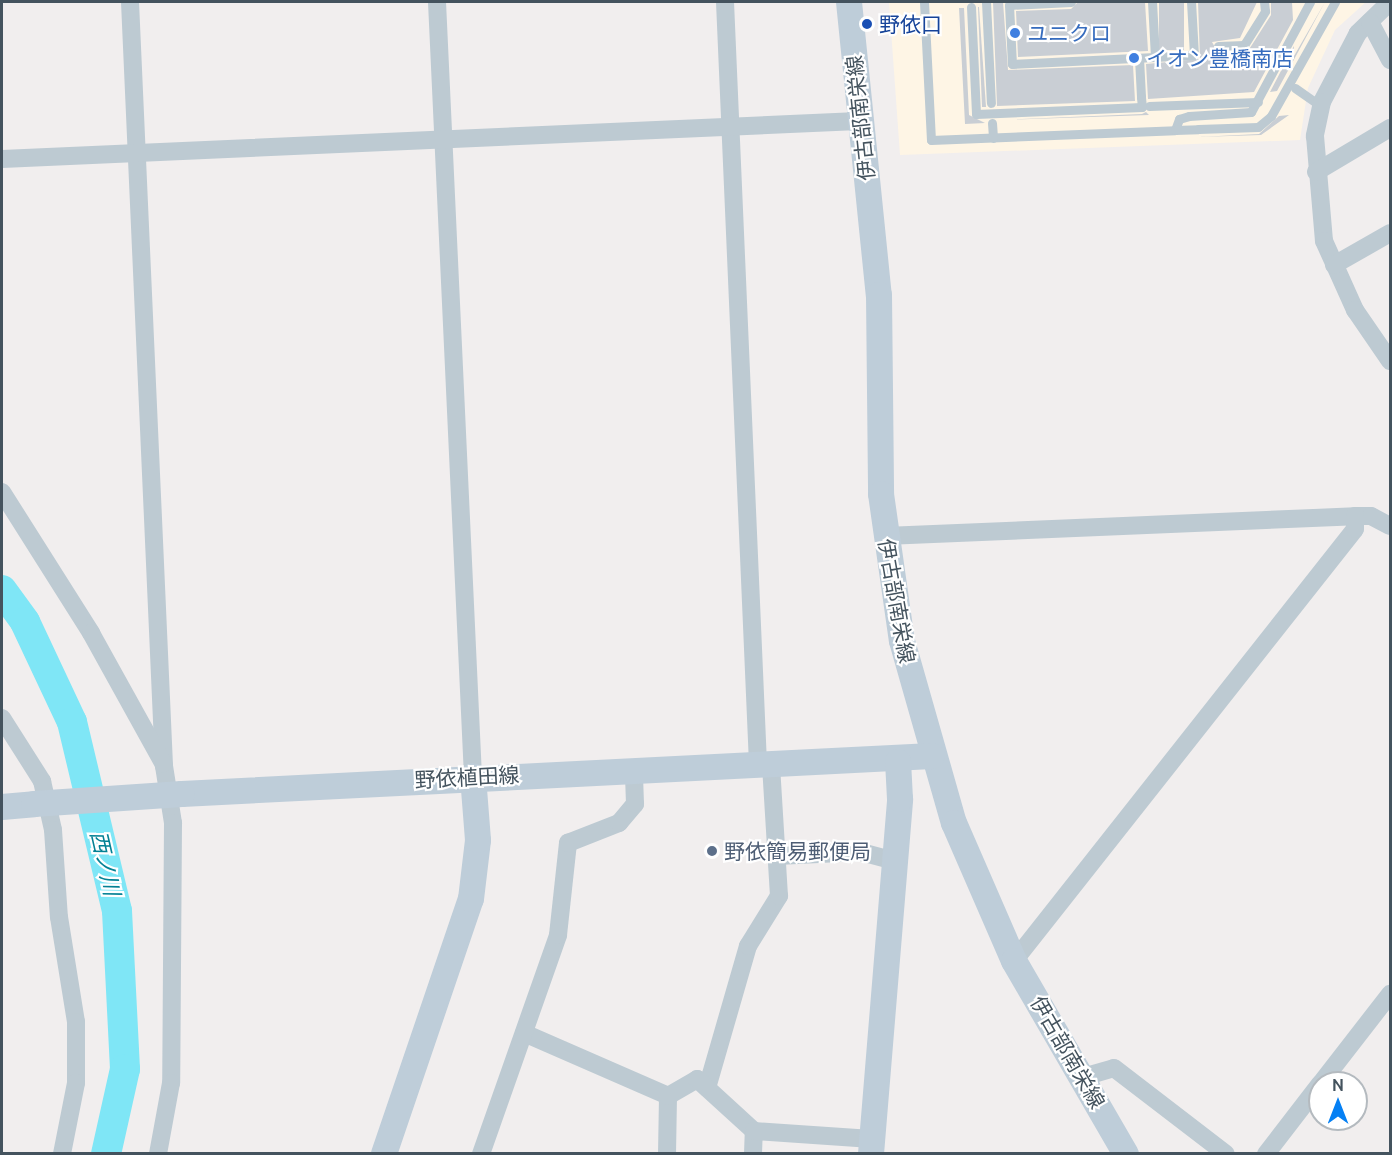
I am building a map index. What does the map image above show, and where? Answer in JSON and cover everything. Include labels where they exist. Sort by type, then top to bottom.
[{"type":"main road","name":"伊古部南栄線","points":[[849,2],[858,121],[879,295],[876,408],[885,536],[902,641],[932,756],[1014,961],[1083,1077],[1122,1152]]},
{"type":"main road","name":"野依植田線","points":[[2,807],[473,776],[898,762],[932,756]]},
{"type":"main road","points":[[872,1146],[895,861],[898,762]]},
{"type":"main road","points":[[384,1154],[471,898],[478,840],[473,776]]},
{"type":"street","points":[[130,2],[164,766],[173,823],[171,1083],[158,1154]]},
{"type":"street","points":[[437,2],[473,776]]},
{"type":"street","points":[[707,1088],[748,946],[779,896],[777,856],[764,765],[725,2]]},
{"type":"street","points":[[1388,351],[1334,265],[1324,240],[1316,172],[1321,106],[1358,33],[1390,2]]},
{"type":"street","points":[[1370,22],[1390,60]]},
{"type":"street","points":[[2,159],[730,130],[858,121]]},
{"type":"street","points":[[1316,172],[1390,128]]},
{"type":"street","points":[[1334,265],[1390,233]]},
{"type":"street","points":[[2,492],[91,633],[164,766]]},
{"type":"street","points":[[885,536],[1355,516],[1371,516],[1390,526]]},
{"type":"street","points":[[1014,961],[1355,529],[1355,516]]},
{"type":"street","points":[[2,718],[42,781],[53,830],[59,917],[76,1022],[76,1083],[62,1154]]},
{"type":"street","points":[[481,1154],[558,935],[568,843],[619,823],[635,804],[634,770]]},
{"type":"street","points":[[777,856],[861,852],[895,861]]},
{"type":"street","points":[[1331,1071],[1390,994]]},
{"type":"street","points":[[524,1033],[668,1096]]},
{"type":"street","points":[[1083,1077],[1114,1068],[1226,1154]]},
{"type":"street","points":[[668,1096],[698,1079],[754,1131],[872,1146]]},
{"type":"street","points":[[667,1154],[668,1096]]},
{"type":"street","points":[[1266,1154],[1308,1101]]},
{"type":"street","points":[[753,1154],[754,1131]]},
{"type":"lane","points":[[924,2],[931,140],[1258,127],[1271,116],[1335,2]]},
{"type":"lane","points":[[986,2],[991,104]]},
{"type":"lane","points":[[1071,2],[1008,4],[1011,64],[1194,55],[1191,2]]},
{"type":"lane","points":[[1152,2],[1155,57]]},
{"type":"lane","points":[[1218,46],[1244,45],[1265,11],[1264,2]]},
{"type":"lane","points":[[1175,130],[1179,119],[1189,116],[1245,114],[1258,102],[1310,2]]},
{"type":"lane","points":[[971,4],[976,114],[1142,107],[1139,58]]},
{"type":"lane","points":[[1273,73],[1281,79]]},
{"type":"lane","points":[[1295,88],[1321,106]]},
{"type":"lane","points":[[1149,106],[1258,102]]},
{"type":"lane","points":[[992,123],[993,138]]},
{"type":"shaded area","points":[[889,2],[1366,2],[1335,30],[1308,88],[1300,140],[900,155]]},
{"type":"building","points":[[993,2],[1003,2],[1008,70],[1133,65],[1135,101],[997,106]]},
{"type":"building","points":[[1078,2],[1145,2],[1148,51],[1018,57],[1016,11],[1071,9]]},
{"type":"building","points":[[1159,2],[1184,2],[1184,50],[1159,50]]},
{"type":"building","points":[[1198,2],[1257,2],[1240,38],[1212,42],[1218,53],[1248,51],[1271,15],[1271,2],[1292,2],[1293,20],[1254,92],[1148,99],[1146,64],[1200,59]]},
{"type":"building","points":[[1325,2],[1277,91],[1270,92],[1294,46],[1294,56]]},
{"type":"building","points":[[979,7],[986,107],[982,107]]},
{"type":"building","points":[[959,8],[964,8],[969,115],[985,123],[965,124]]},
{"type":"building","points":[[1146,112],[1149,115],[998,120],[1142,114]]},
{"type":"building","points":[[1289,115],[1261,135],[1198,137],[1259,134],[1279,116]]},
{"type":"waterway","name":"西ノ川","points":[[2,590],[25,622],[72,722],[117,911],[125,1069],[106,1154]]},
{"type":"place","name":"野依口","points":[[867,24]]},
{"type":"place","name":"ユニクロ","points":[[1015,33]]},
{"type":"place","name":"イオン豊橋南店","points":[[1134,58]]},
{"type":"place","name":"野依簡易郵便局","points":[[712,851]]}]
